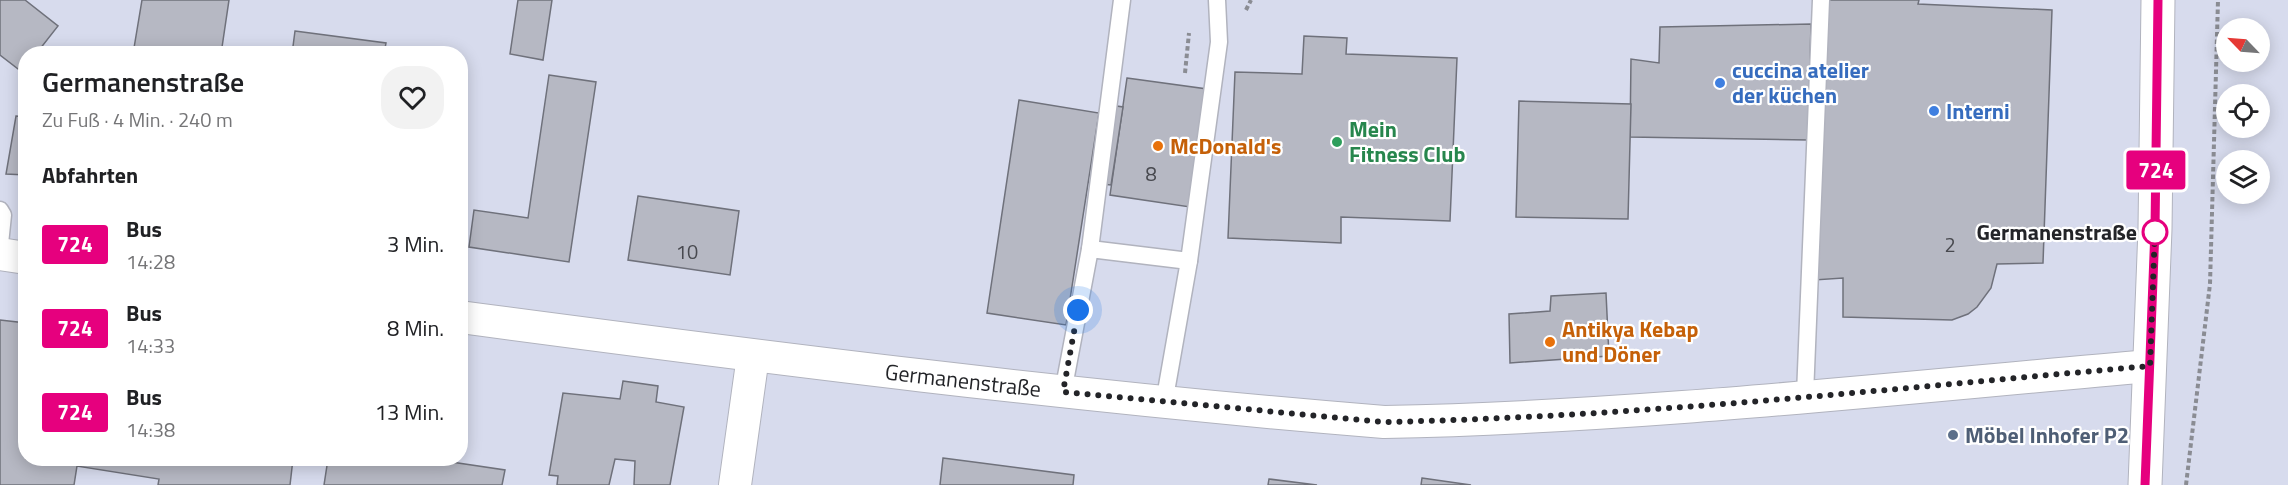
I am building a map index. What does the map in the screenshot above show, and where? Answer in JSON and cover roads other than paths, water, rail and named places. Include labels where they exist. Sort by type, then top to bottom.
[{"type":"street","points":[[2145,485],[2150,366],[2158,0]]},
{"type":"street","points":[[0,254],[18,257]]},
{"type":"street","name":"Germanenstraße","points":[[468,318],[753,356],[1063,392],[1384,422],[1433,422],[1805,395],[2150,366]]},
{"type":"street","points":[[735,485],[753,356]]},
{"type":"lane","points":[[1063,392],[1090,249],[1122,0]]},
{"type":"lane","points":[[1164,403],[1189,261],[1220,42],[1217,0]]},
{"type":"lane","points":[[1805,395],[1821,0]]},
{"type":"lane","points":[[0,210],[3,215],[0,244]]},
{"type":"lane","points":[[1090,249],[1189,261]]},
{"type":"place","name":"cuccina atelier der küchen","points":[[1720,83]]},
{"type":"place","name":"Interni","points":[[1934,111]]},
{"type":"place","name":"Mein Fitness Club","points":[[1337,142]]},
{"type":"place","name":"McDonald's","points":[[1158,146]]},
{"type":"place","name":"Germanenstraße","points":[[2155,232]]},
{"type":"place","name":"Antikya Kebap und Döner","points":[[1550,342]]},
{"type":"place","name":"Möbel Inhofer P2","points":[[1953,435]]}]
